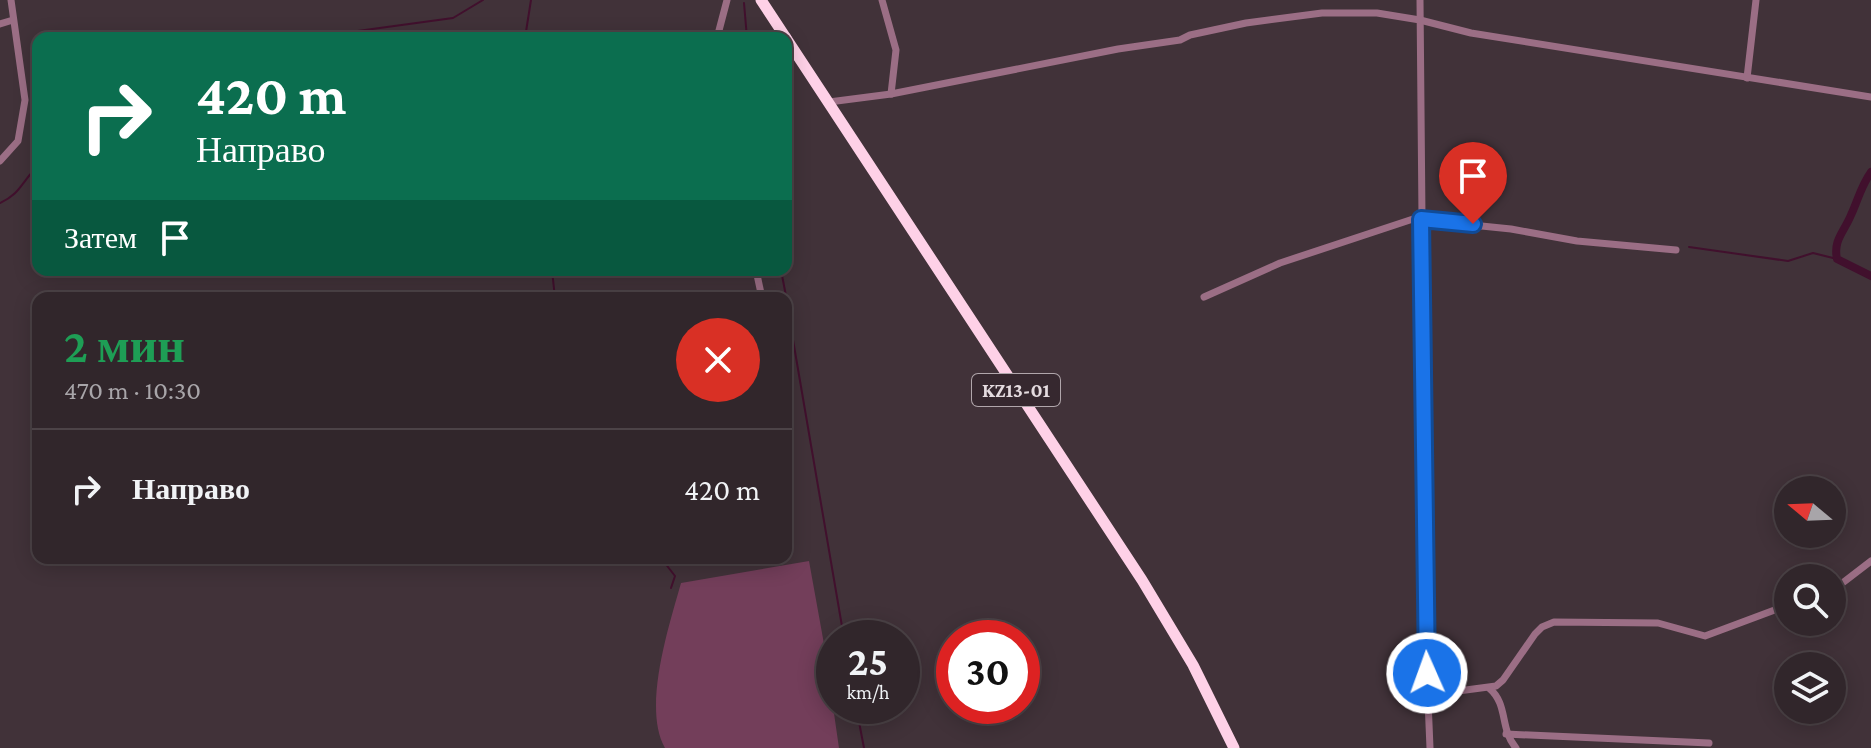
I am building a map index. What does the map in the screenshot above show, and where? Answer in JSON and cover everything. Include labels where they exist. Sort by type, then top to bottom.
[{"type":"highway","name":"KZ13-01","points":[[761,0],[782,32]]},
{"type":"highway","name":"KZ13-01","points":[[792,47],[1142,580],[1193,665],[1234,748]]},
{"type":"street","points":[[0,161],[18,141],[25,100],[11,0]]},
{"type":"street","points":[[719,32],[727,0]]},
{"type":"street","points":[[882,0],[896,50],[891,94]]},
{"type":"street","points":[[1420,0],[1430,748]]},
{"type":"street","points":[[1747,78],[1756,0]]},
{"type":"street","points":[[829,102],[891,94],[1128,47],[1180,40],[1246,23],[1346,12],[1420,20],[1592,56],[1871,97]]},
{"type":"street","points":[[0,24],[13,20]]},
{"type":"street","points":[[1204,297],[1280,263],[1406,220],[1511,229],[1577,241],[1676,250]]},
{"type":"street","points":[[1846,580],[1871,561]]},
{"type":"street","points":[[1428,695],[1489,688],[1503,680],[1535,634],[1547,624],[1569,621],[1658,623],[1705,636],[1774,610]]},
{"type":"street","points":[[1489,688],[1502,706],[1506,734],[1516,748]]},
{"type":"street","points":[[1506,734],[1709,743]]},
{"type":"shaded area","points":[[809,561],[820,620],[816,620],[816,724],[836,724],[839,748],[665,748],[656,711],[657,690],[681,583]]},
{"type":"waterway","points":[[350,32],[453,18],[483,0]]},
{"type":"waterway","points":[[526,32],[531,0]]},
{"type":"waterway","points":[[744,3],[746,32]]},
{"type":"waterway","points":[[1871,172],[1840,236],[1836,252],[1837,259],[1871,276]]},
{"type":"waterway","points":[[0,203],[16,192],[32,173]]},
{"type":"waterway","points":[[1689,247],[1788,261],[1813,253],[1837,259]]},
{"type":"waterway","points":[[553,276],[554,292]]},
{"type":"waterway","points":[[782,276],[785,292]]},
{"type":"waterway","points":[[792,334],[841,620]]},
{"type":"waterway","points":[[666,564],[675,576],[671,588]]},
{"type":"waterway","points":[[859,724],[864,748]]},
{"type":"route","points":[[1427,673],[1421,219],[1473,224]]}]
